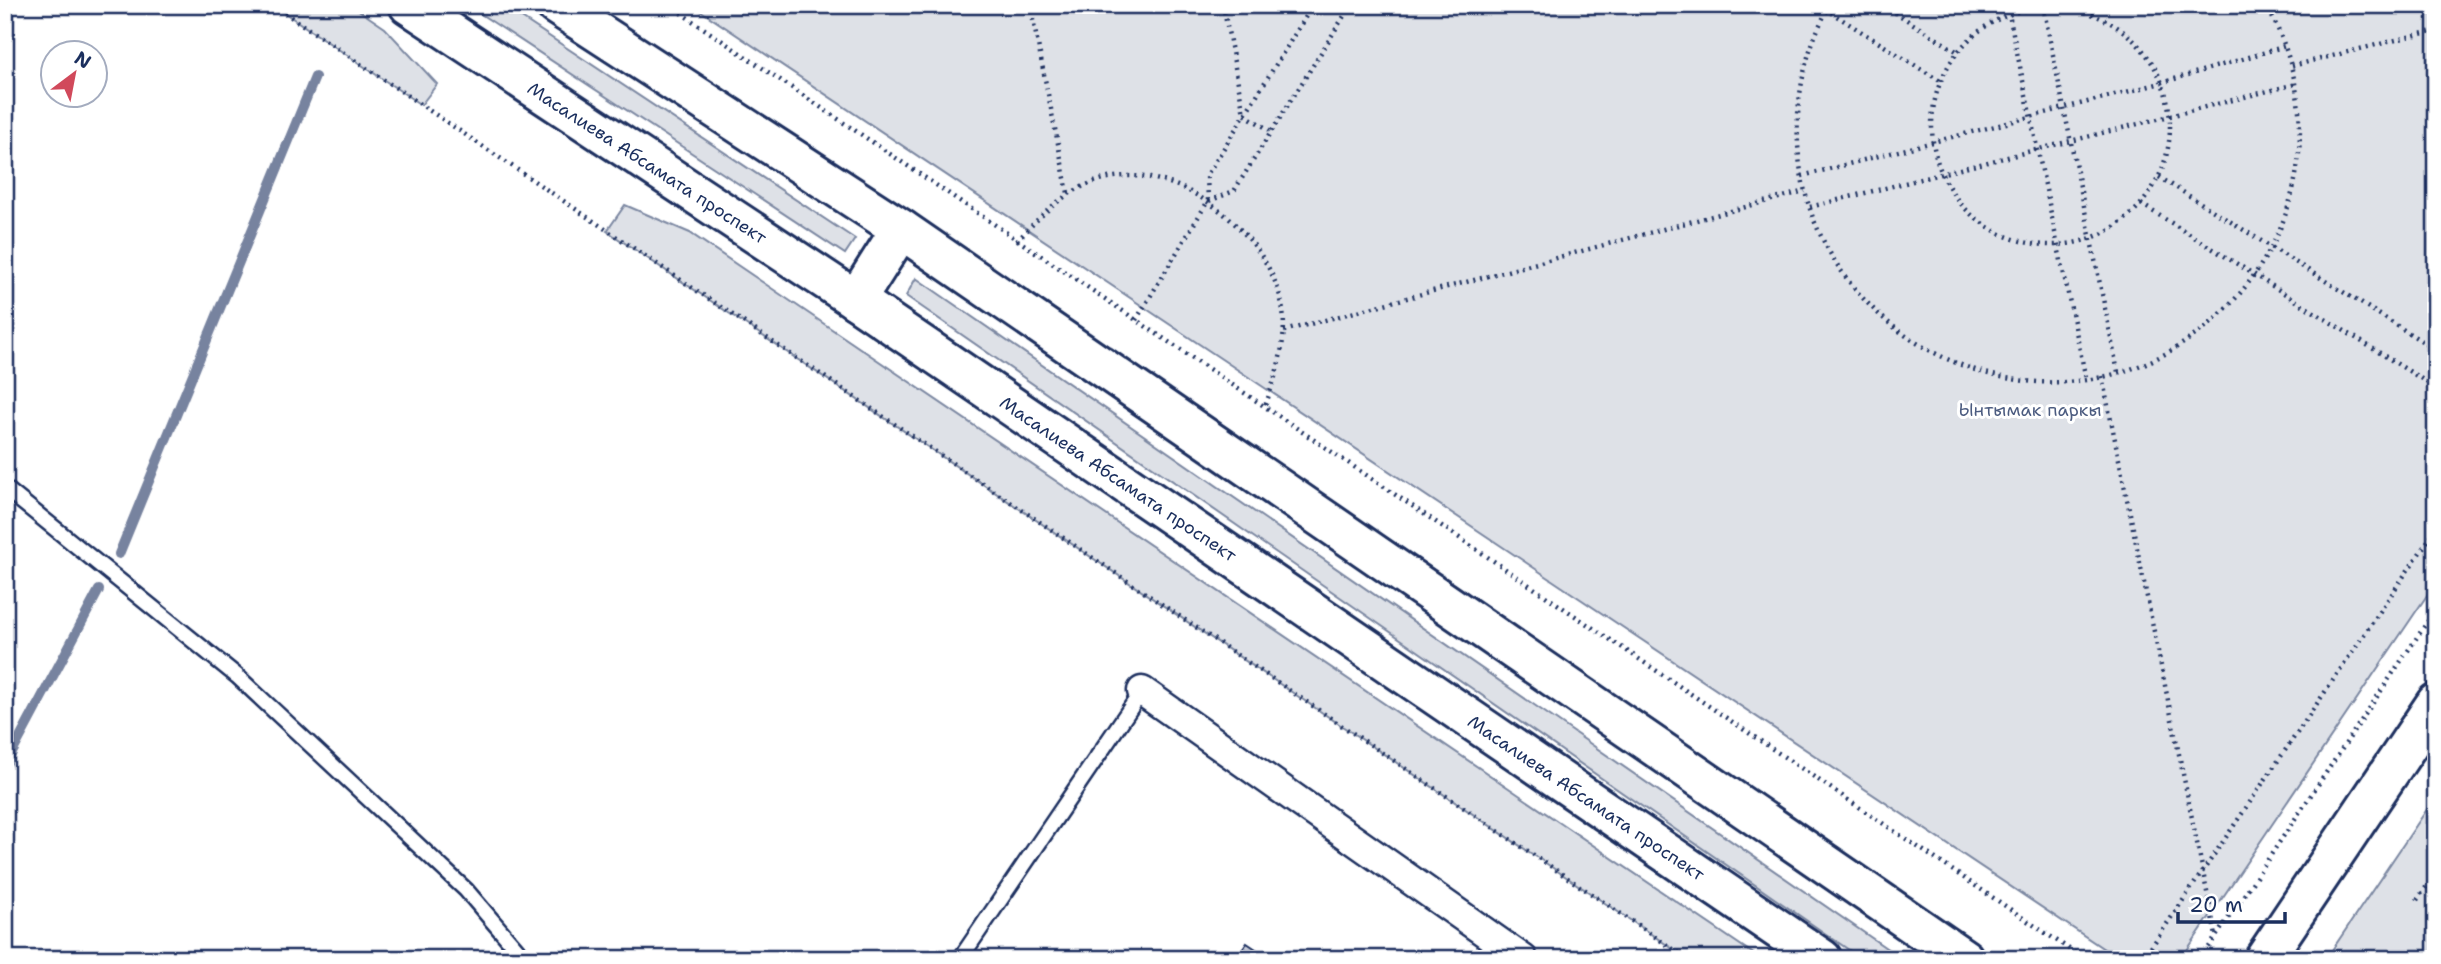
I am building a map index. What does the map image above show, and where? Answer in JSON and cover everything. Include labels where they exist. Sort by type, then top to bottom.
[{"type":"main road","name":"Масалиева Абсамата проспект","points":[[409,5],[856,300],[1822,959]]},
{"type":"main road","points":[[556,5],[901,229],[1964,959]]},
{"type":"main road","points":[[856,300],[901,229]]},
{"type":"main road","points":[[2264,959],[2436,703]]},
{"type":"street","points":[[1142,691],[1523,959]]},
{"type":"lane","points":[[5,488],[236,676],[466,890],[525,959]]},
{"type":"lane","points":[[960,959],[1142,691]]},
{"type":"path","points":[[273,5],[1688,959]]},
{"type":"path","points":[[669,5],[2084,959]]},
{"type":"path","points":[[1030,5],[1068,193]]},
{"type":"path","points":[[1223,5],[1244,114],[1271,132]]},
{"type":"path","points":[[1136,320],[1208,201],[1207,175],[1313,5]]},
{"type":"path","points":[[1208,201],[1234,191],[1350,5]]},
{"type":"path","points":[[1819,5],[1829,8],[1940,80]]},
{"type":"path","points":[[1882,5],[1958,52]]},
{"type":"path","points":[[2007,5],[2086,379]]},
{"type":"path","points":[[1829,8],[1811,49],[1800,91],[1797,133],[1805,191],[1818,231],[1843,275],[1877,313],[1916,344],[1962,366],[1986,374],[2035,382],[2102,376],[2171,351],[2195,335],[2238,298],[2273,248],[2292,198],[2298,169],[2300,112],[2296,83],[2286,46],[2266,5]]},
{"type":"path","points":[[2043,6],[2118,372]]},
{"type":"path","points":[[2043,6],[2082,12],[2110,24],[2135,43],[2154,67],[2169,116],[2166,157],[2159,177],[2141,204],[2120,224],[2091,238],[2058,246],[2023,242],[2003,235],[1968,212],[1954,196],[1942,173],[1933,142],[1932,121],[1940,80],[1958,52],[1980,31],[2010,15],[2043,6]]},
{"type":"path","points":[[2292,66],[2436,30]]},
{"type":"path","points":[[1802,176],[2161,83],[2286,46]]},
{"type":"path","points":[[1810,208],[2296,83]]},
{"type":"path","points":[[2159,177],[2436,350]]},
{"type":"path","points":[[1017,242],[1068,193],[1099,180],[1150,178],[1179,186],[1208,201],[1237,224],[1266,264],[1278,289],[1284,331],[1273,384],[1265,406]]},
{"type":"path","points":[[1284,331],[1805,191]]},
{"type":"path","points":[[2141,204],[2436,388]]},
{"type":"path","points":[[2102,376],[2216,936]]},
{"type":"path","points":[[2143,959],[2436,529]]},
{"type":"path","points":[[2201,959],[2436,609]]},
{"type":"path","points":[[2417,900],[2436,873]]},
{"type":"green space","points":[[273,5],[351,5],[385,28],[437,84],[421,105]]},
{"type":"green space","points":[[467,5],[502,5],[855,239],[845,254]]},
{"type":"green space","name":"Ынтымак паркы","points":[[692,5],[2436,5],[2436,582],[2181,959],[2119,959]]},
{"type":"green space","points":[[625,205],[690,233],[1761,959],[1688,959],[607,231]]},
{"type":"green space","points":[[916,278],[1902,959],[1862,959],[906,296]]},
{"type":"green space","points":[[2436,796],[2436,959],[2326,959]]},
{"type":"building","points":[[1247,943],[1271,959],[1236,959]]},
{"type":"waterway","points":[[119,554],[315,77]]},
{"type":"waterway","points":[[5,766],[99,590]]}]
